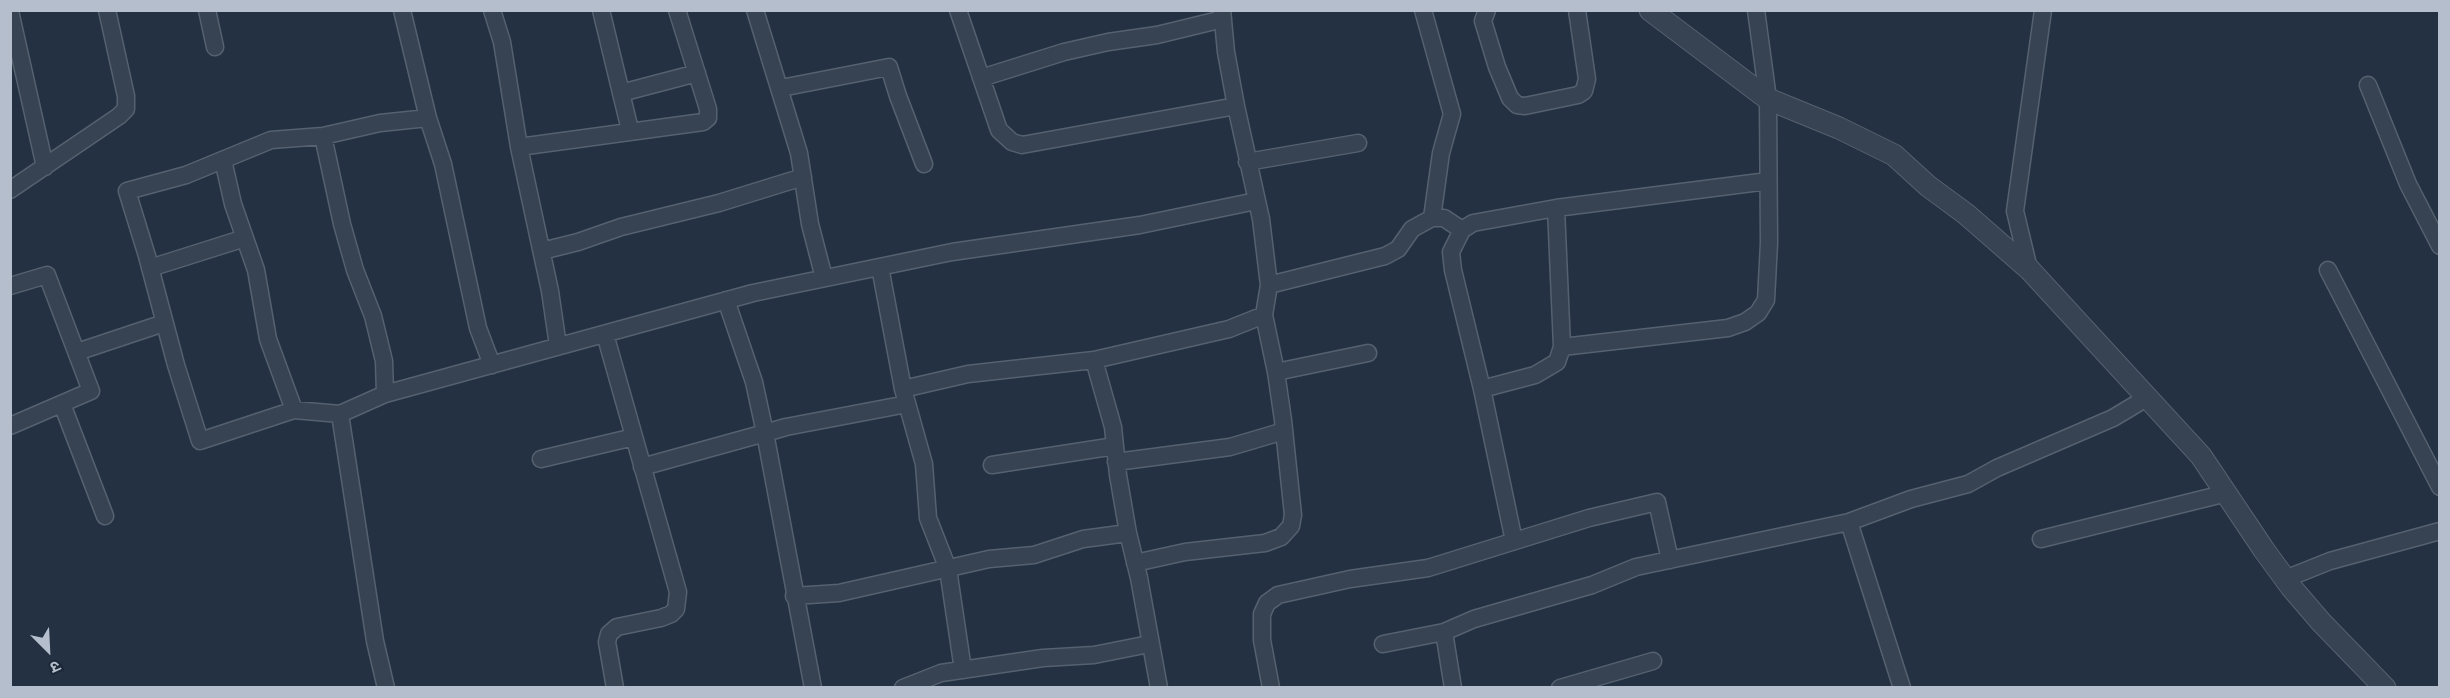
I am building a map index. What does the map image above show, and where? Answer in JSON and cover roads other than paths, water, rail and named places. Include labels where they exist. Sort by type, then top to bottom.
[{"type":"street","points":[[10,190],[126,109],[126,96],[107,10]]},
{"type":"street","points":[[207,10],[215,47]]},
{"type":"street","points":[[402,10],[428,118],[443,164],[478,328],[492,365]]},
{"type":"street","points":[[492,10],[502,42],[519,147],[542,251],[558,346]]},
{"type":"street","points":[[601,10],[630,130]]},
{"type":"street","points":[[519,147],[630,130],[703,122],[708,118],[708,109],[676,10]]},
{"type":"street","points":[[755,10],[800,153],[810,224],[824,278]]},
{"type":"street","points":[[958,10],[999,130],[1006,139],[1022,145],[1236,106]]},
{"type":"street","points":[[1423,10],[1452,114],[1441,153],[1432,219]]},
{"type":"street","points":[[1487,10],[1483,21],[1497,68],[1510,98],[1517,105],[1525,106],[1578,94],[1587,86],[1576,10]]},
{"type":"street","points":[[1650,10],[1768,99],[1839,128],[1894,155],[1928,186],[1966,214],[2029,268],[2201,456],[2285,579],[2321,622],[2385,687]]},
{"type":"street","points":[[1563,347],[1728,327],[1745,322],[1758,313],[1766,300],[1769,243],[1768,99],[1756,10]]},
{"type":"street","points":[[2029,268],[2015,212],[2043,10]]},
{"type":"street","points":[[10,11],[45,167]]},
{"type":"street","points":[[981,78],[1097,44],[1157,35],[1222,15],[1236,106],[1261,219],[1269,285],[1263,315],[1276,372],[1293,515],[1291,526],[1281,537],[1265,543],[1185,552],[1135,563]]},
{"type":"street","points":[[781,88],[890,67],[898,96],[924,164]]},
{"type":"street","points":[[621,93],[697,73]]},
{"type":"street","points":[[2368,85],[2408,184],[2439,246]]},
{"type":"street","points":[[428,118],[380,123],[323,136],[271,140],[186,175],[127,191],[200,441],[294,410],[340,414],[386,394],[726,300],[952,252],[1140,225],[1257,201]]},
{"type":"street","points":[[323,136],[342,224],[355,270],[373,316],[384,361],[386,394]]},
{"type":"street","points":[[1247,162],[1358,143]]},
{"type":"street","points":[[223,160],[233,204],[256,270],[268,339],[294,410]]},
{"type":"street","points":[[542,251],[578,242],[621,227],[719,203],[803,177]]},
{"type":"street","points":[[1514,541],[1482,389],[1453,270],[1451,252],[1462,230],[1473,223],[1556,208],[1768,182]]},
{"type":"street","points":[[1482,389],[1535,375],[1557,362],[1563,347],[1556,208]]},
{"type":"street","points":[[1269,285],[1385,256],[1398,249],[1412,229],[1432,219],[1444,218],[1462,230]]},
{"type":"street","points":[[150,268],[245,238]]},
{"type":"street","points":[[880,267],[905,397],[924,464],[928,518],[948,569],[963,670]]},
{"type":"street","points":[[2328,270],[2439,487]]},
{"type":"street","points":[[10,286],[47,274],[91,391],[10,426]]},
{"type":"street","points":[[726,300],[754,382],[813,687]]},
{"type":"street","points":[[642,467],[905,397],[968,374],[1094,360],[1229,329],[1263,315]]},
{"type":"street","points":[[77,352],[164,323]]},
{"type":"street","points":[[605,334],[678,592],[676,609],[661,618],[616,627],[609,634],[607,642],[615,687]]},
{"type":"street","points":[[1276,372],[1368,353]]},
{"type":"street","points":[[1094,360],[1113,427],[1115,454],[1128,533],[1159,687]]},
{"type":"street","points":[[1383,644],[1444,632],[1474,619],[1592,585],[1635,567],[1849,522],[1911,499],[1968,484],[1997,468],[2113,418],[2148,397]]},
{"type":"street","points":[[62,404],[105,516]]},
{"type":"street","points":[[340,414],[375,641],[387,687]]},
{"type":"street","points":[[992,465],[1230,447],[1284,431]]},
{"type":"street","points":[[541,459],[634,437]]},
{"type":"street","points":[[2041,539],[2227,493]]},
{"type":"street","points":[[1271,687],[1262,640],[1262,614],[1267,603],[1278,596],[1350,579],[1428,568],[1589,519],[1657,502],[1670,560]]},
{"type":"street","points":[[1849,522],[1902,687]]},
{"type":"street","points":[[2285,579],[2330,561],[2439,531]]},
{"type":"street","points":[[794,596],[840,593],[989,559],[1034,555],[1083,539],[1128,533]]},
{"type":"street","points":[[1444,632],[1453,687]]},
{"type":"street","points":[[903,687],[941,673],[1043,658],[1094,655],[1149,644]]},
{"type":"street","points":[[1560,687],[1653,661]]}]
